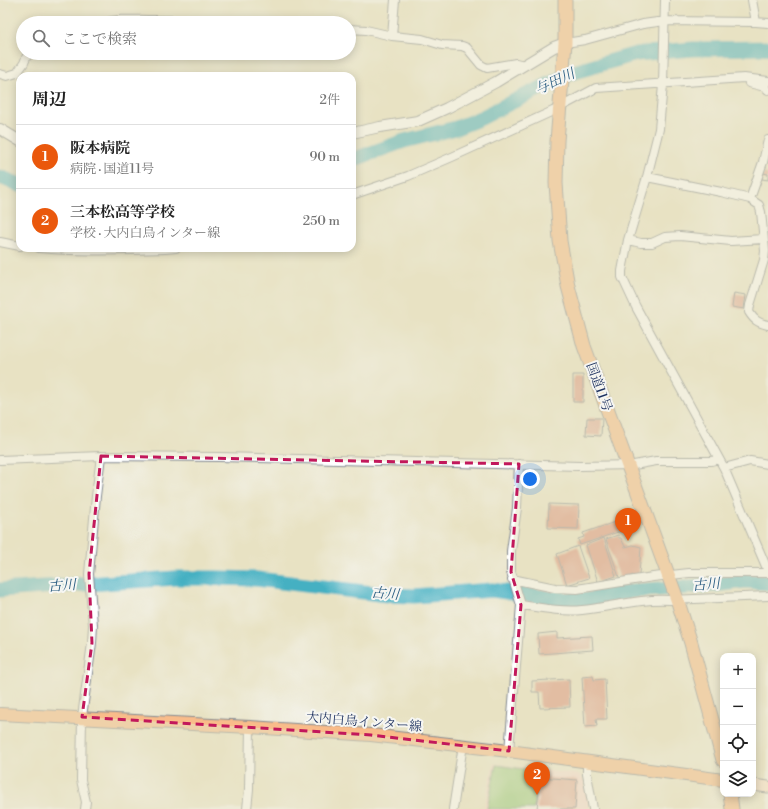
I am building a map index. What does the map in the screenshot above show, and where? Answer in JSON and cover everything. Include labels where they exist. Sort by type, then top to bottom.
[{"type":"highway","name":"国道11号","points":[[565,0],[565,43],[557,141],[557,207],[560,241],[568,286],[584,346],[669,577],[691,643],[720,749]]},
{"type":"highway","points":[[730,797],[732,809]]},
{"type":"main road","name":"大内白鳥インター線","points":[[0,714],[250,726],[371,735],[463,745],[720,780]]},
{"type":"main road","points":[[756,785],[768,787]]},
{"type":"street","points":[[392,36],[395,0]]},
{"type":"street","points":[[513,582],[555,588],[577,589],[689,573],[768,572],[724,468],[624,284],[622,271],[628,240],[647,177],[659,129],[663,82],[664,0]]},
{"type":"street","points":[[752,0],[756,22]]},
{"type":"street","points":[[356,131],[380,126],[418,121],[447,108],[496,82],[554,47],[565,43],[585,40],[643,24],[768,23]]},
{"type":"street","points":[[356,29],[366,30],[392,36],[422,39],[442,45],[462,46],[467,48],[481,65],[487,68],[516,63],[524,65]]},
{"type":"street","points":[[18,72],[25,60]]},
{"type":"street","points":[[0,74],[7,76],[16,73]]},
{"type":"street","points":[[744,78],[750,84],[765,87],[768,90]]},
{"type":"street","points":[[356,194],[408,176],[561,102],[596,88],[663,82],[744,78],[768,81]]},
{"type":"street","points":[[0,129],[16,139]]},
{"type":"street","points":[[750,200],[763,162],[768,140]]},
{"type":"street","points":[[647,177],[721,192],[750,200],[759,206],[761,212],[764,260],[750,304],[749,312],[754,320],[762,324],[768,324]]},
{"type":"street","points":[[628,240],[652,243],[665,237],[680,236],[731,241],[763,239]]},
{"type":"street","points":[[0,242],[16,245]]},
{"type":"street","points":[[0,460],[101,456],[219,457],[580,466],[627,465],[656,461],[711,461],[719,459]]},
{"type":"street","points":[[85,809],[86,802],[81,780],[82,717],[92,643],[93,625],[89,574],[101,456]]},
{"type":"street","points":[[724,468],[750,462],[768,464]]},
{"type":"street","points":[[509,751],[520,603],[510,572],[511,551],[517,508],[519,464]]},
{"type":"street","points":[[520,603],[564,611],[582,610],[656,599],[768,596]]},
{"type":"street","points":[[247,809],[249,789],[250,726]]},
{"type":"street","points":[[453,809],[463,745]]},
{"type":"street","points":[[588,762],[587,774],[594,809]]},
{"type":"highlighted area","points":[[101,456],[519,464],[511,572],[521,605],[509,751],[371,735],[82,717],[92,643],[89,574]]},
{"type":"shaded area","points":[[494,764],[580,775],[585,782],[589,809],[484,809]]},
{"type":"green space","points":[[496,765],[537,771],[534,809],[487,809]]},
{"type":"building","points":[[763,173],[768,174],[768,180],[762,179]]},
{"type":"building","points":[[734,293],[746,295],[744,309],[732,307]]},
{"type":"building","points":[[573,375],[583,375],[583,402],[573,402]]},
{"type":"building","points":[[587,418],[602,418],[601,436],[586,435]]},
{"type":"building","points":[[549,504],[579,505],[578,529],[548,528]]},
{"type":"building","points":[[618,521],[621,531],[580,545],[578,539],[584,537],[583,533]]},
{"type":"building","points":[[618,535],[625,547],[633,545],[641,547],[639,575],[633,577],[633,575],[620,580],[606,539]]},
{"type":"building","points":[[604,538],[616,576],[598,582],[586,545]]},
{"type":"building","points":[[578,546],[589,578],[567,585],[557,554]]},
{"type":"building","points":[[557,632],[557,638],[592,636],[593,650],[539,654],[538,634]]},
{"type":"building","points":[[593,676],[594,680],[605,679],[607,719],[596,719],[597,726],[585,727],[582,677]]},
{"type":"building","points":[[569,679],[570,707],[540,708],[539,692],[532,692],[532,681]]},
{"type":"building","points":[[540,777],[577,780],[575,809],[537,809]]},
{"type":"waterway","name":"与田川","points":[[356,159],[404,141],[456,128],[481,118],[574,72],[636,54],[693,49],[768,48]]},
{"type":"waterway","name":"与田川","points":[[0,177],[16,183]]},
{"type":"waterway","name":"古川","points":[[0,590],[176,578],[218,578],[257,579],[388,595],[414,596],[492,590],[557,599],[586,600],[632,591],[716,585],[745,581],[768,583]]},
{"type":"place","name":"阪本病院","points":[[628,541]]},
{"type":"place","name":"三本松高等学校","points":[[537,795]]}]
